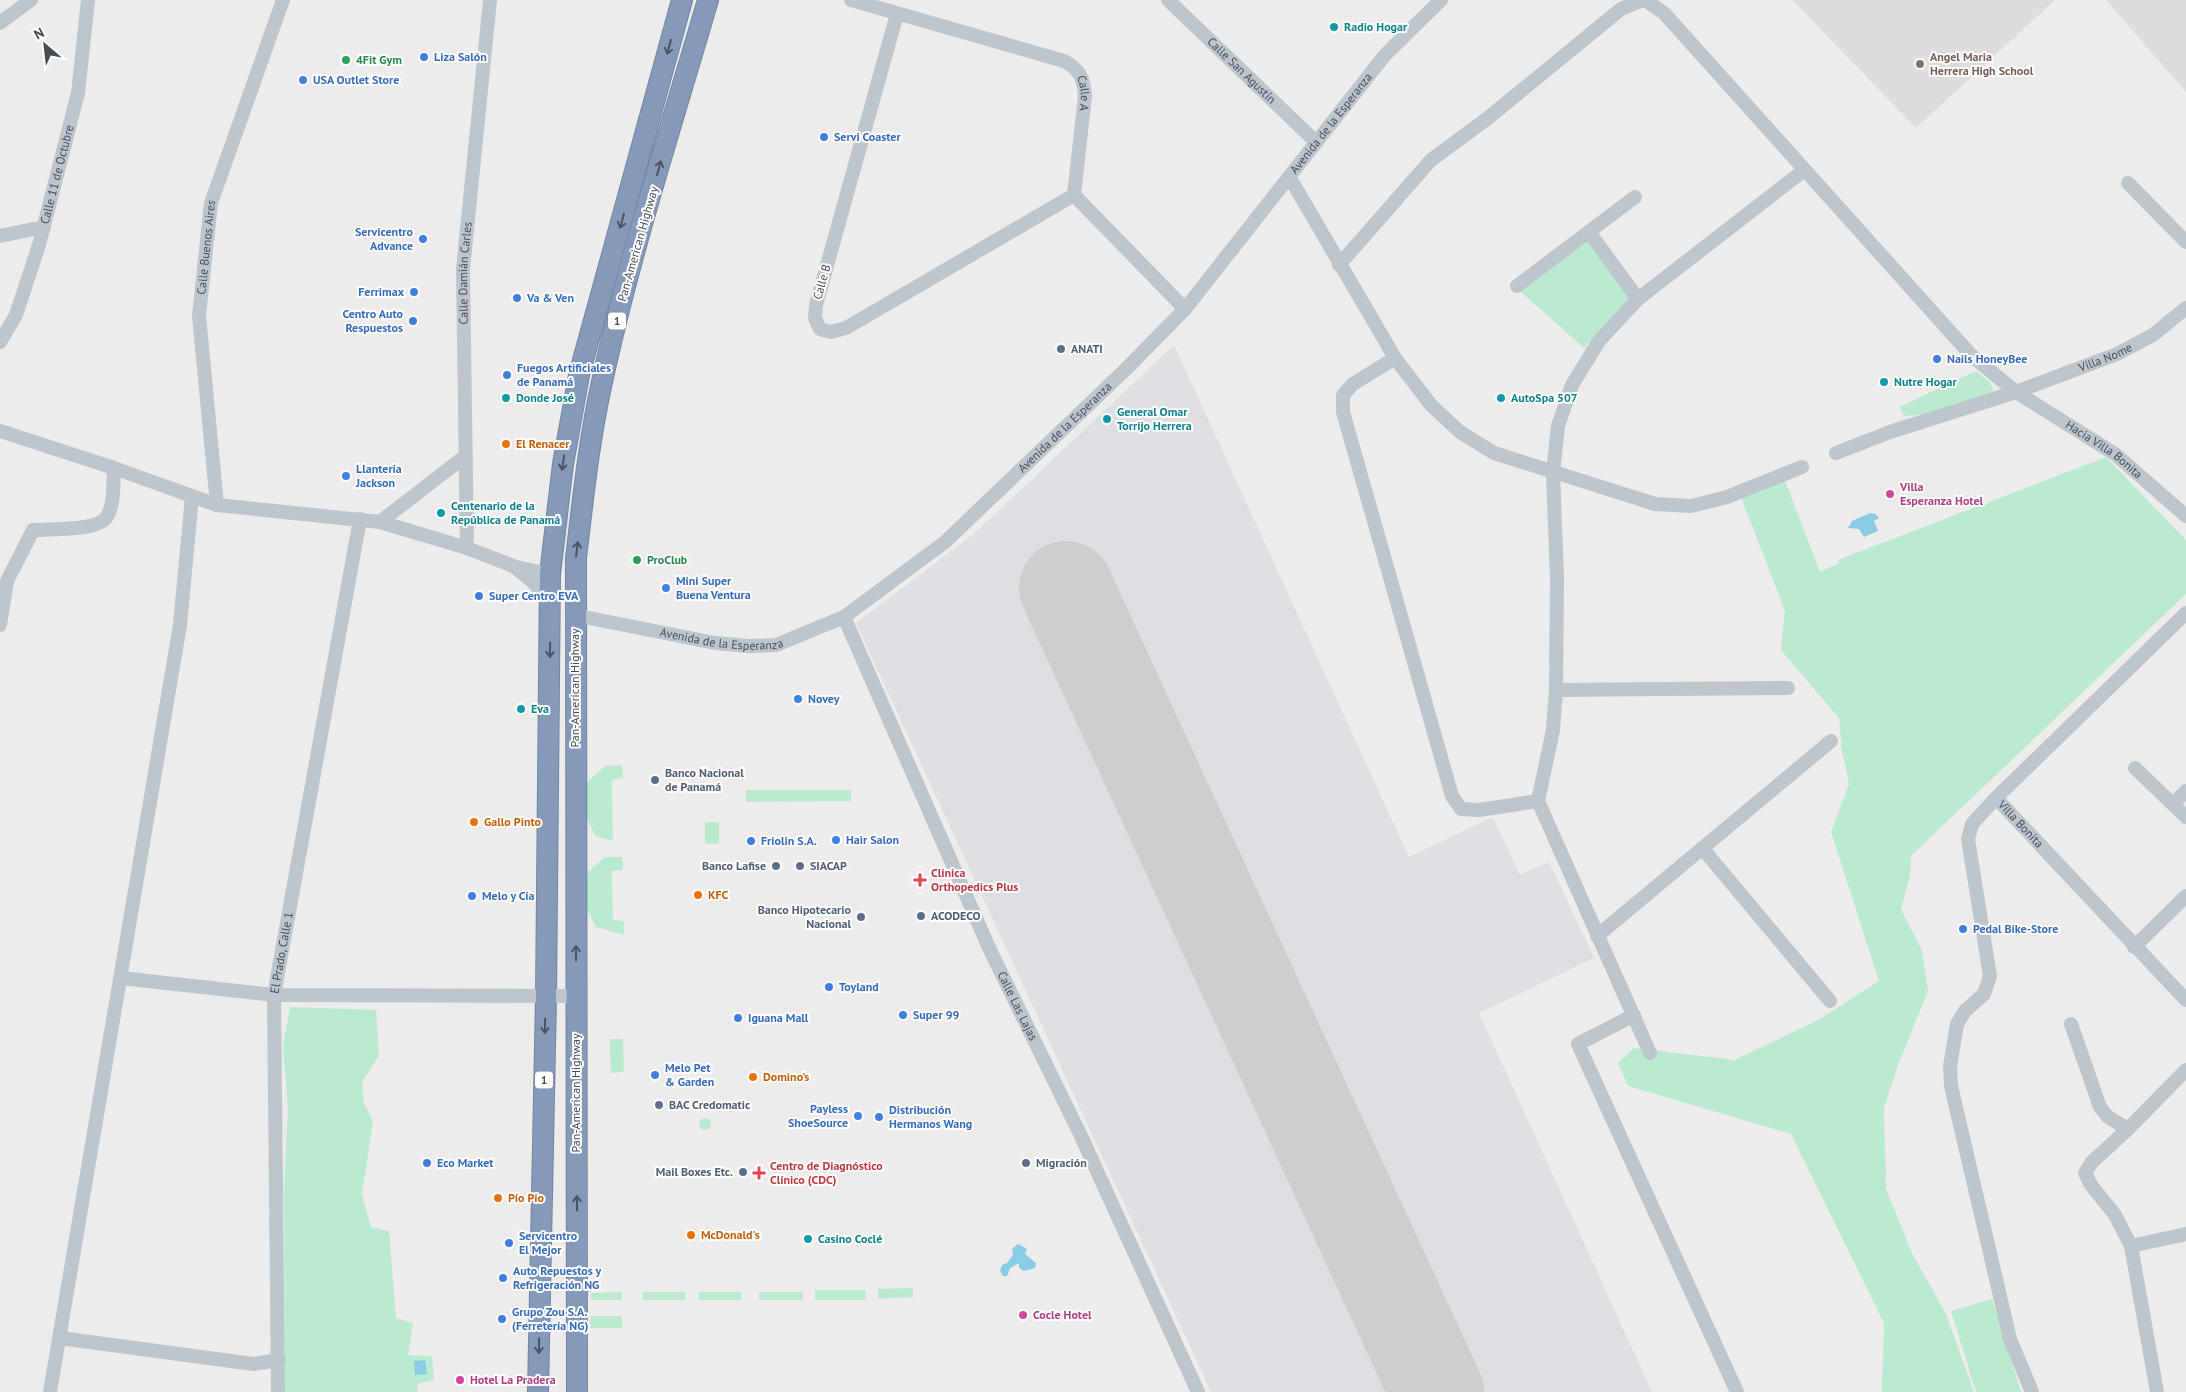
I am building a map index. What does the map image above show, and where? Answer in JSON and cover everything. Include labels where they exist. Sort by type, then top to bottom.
[{"type":"highway","name":"Pan-American Highway","points":[[538,1392],[546,997],[550,574],[563,464],[579,375],[682,0]]},
{"type":"highway","name":"Pan-American Highway","points":[[577,1392],[574,615],[576,558],[587,468],[602,383],[628,279],[708,0]]},
{"type":"highway","points":[[550,574],[558,575],[562,579],[563,611],[575,650]]},
{"type":"highway","name":"1","points":[[549,767],[555,777],[557,789],[558,962],[564,981],[576,996]]},
{"type":"street","points":[[0,23],[31,0]]},
{"type":"street","name":"Calle 11 de Octubre","points":[[0,342],[16,315],[44,227],[78,93],[88,0]]},
{"type":"street","name":"Calle Buenos Aires","points":[[217,505],[199,316],[211,203],[283,0]]},
{"type":"street","name":"Calle Damián Carles","points":[[467,548],[464,457],[463,269],[490,0]]},
{"type":"street","name":"Calle A","points":[[852,0],[1064,61],[1077,70],[1083,79],[1085,96],[1074,195]]},
{"type":"street","name":"Calle San Agustín","points":[[1168,0],[1316,142]]},
{"type":"street","name":"Avenida de la Esperanza","points":[[574,615],[715,643],[749,646],[776,645],[844,617],[945,542],[1125,370],[1185,309],[1385,55],[1441,0]]},
{"type":"street","points":[[1339,265],[1431,160],[1488,118],[1621,9],[1644,0]]},
{"type":"street","name":"Hacia Villa Bonita","points":[[1644,0],[1664,13],[1803,171],[1971,355],[1990,373],[2016,392],[2115,454],[2186,516]]},
{"type":"street","name":"Calle B","points":[[897,14],[816,305],[815,318],[820,328],[831,332],[846,328],[1074,195]]},
{"type":"street","points":[[1650,1052],[1538,801],[1552,730],[1556,690],[1557,578],[1553,473],[1558,426],[1572,385],[1599,341],[1638,299],[1803,171]]},
{"type":"street","points":[[1290,178],[1339,265],[1395,358],[1431,405],[1460,432],[1494,453],[1655,504],[1691,506],[1728,497],[1802,467]]},
{"type":"street","points":[[2128,183],[2186,242]]},
{"type":"street","points":[[1074,195],[1185,309]]},
{"type":"street","points":[[1517,286],[1634,197]]},
{"type":"street","points":[[0,236],[44,227]]},
{"type":"street","points":[[1589,232],[1638,299]]},
{"type":"street","name":"Villa Nome","points":[[1836,453],[1890,432],[2016,392],[2117,354],[2153,334],[2186,308]]},
{"type":"street","points":[[1395,358],[1353,384],[1343,395],[1343,412],[1452,796],[1461,809],[1479,810],[1538,801]]},
{"type":"street","points":[[0,431],[114,468],[217,505],[380,522],[467,548],[516,567],[550,574]]},
{"type":"street","points":[[380,522],[464,457]]},
{"type":"street","points":[[0,625],[7,581],[33,530],[96,526],[106,518],[112,499],[114,468]]},
{"type":"street","points":[[50,1392],[180,625],[192,496]]},
{"type":"street","name":"El Prado, Calle 1","points":[[278,1392],[274,995],[360,519]]},
{"type":"street","points":[[516,567],[534,582],[550,602]]},
{"type":"street","name":"Villa Bonita","points":[[2186,612],[1996,798],[2134,947],[2186,1000]]},
{"type":"street","name":"Calle Las Lajas","points":[[844,617],[990,950],[1081,1136],[1198,1392]]},
{"type":"street","points":[[1556,690],[1788,688]]},
{"type":"street","points":[[1597,936],[1704,849],[1831,741]]},
{"type":"street","points":[[2135,768],[2186,817]]},
{"type":"street","points":[[2173,804],[2186,790]]},
{"type":"street","points":[[1996,798],[1972,824],[1968,839],[1990,976],[1984,994],[1965,1011],[1957,1024],[1950,1066],[1950,1079],[2010,1339],[2032,1392]]},
{"type":"street","points":[[1704,849],[1830,1001]]},
{"type":"street","points":[[2134,947],[2186,896]]},
{"type":"street","points":[[121,978],[274,995],[576,996]]},
{"type":"street","points":[[1634,1015],[1578,1044],[1737,1392]]},
{"type":"street","points":[[2071,1024],[2100,1107],[2108,1117],[2128,1129]]},
{"type":"street","points":[[2157,1392],[2131,1246],[2115,1214],[2091,1186],[2085,1173],[2092,1162],[2128,1129],[2186,1070]]},
{"type":"street","points":[[2131,1246],[2186,1234]]},
{"type":"street","points":[[60,1338],[254,1364],[279,1360]]},
{"type":"shaded area","name":"Angel Maria Herrera High School","points":[[1792,0],[2055,0],[1916,128]]},
{"type":"shaded area","points":[[2106,0],[2186,0],[2186,92]]},
{"type":"shaded area","points":[[1174,345],[1409,857],[1493,817],[1520,875],[1549,862],[1594,958],[1479,1013],[1652,1392],[1211,1392],[856,623],[975,533]]},
{"type":"green space","points":[[1589,241],[1631,297],[1584,348],[1521,292]]},
{"type":"green space","points":[[1976,371],[1990,382],[1995,396],[1932,414],[1904,416],[1899,407]]},
{"type":"green space","points":[[2106,457],[2186,540],[2186,594],[1911,856],[1910,875],[1901,909],[1922,950],[1928,991],[1898,1065],[1884,1108],[1886,1189],[1912,1253],[1946,1314],[1974,1392],[1882,1392],[1884,1323],[1791,1134],[1628,1086],[1618,1063],[1634,1048],[1735,1060],[1818,1020],[1879,981],[1831,832],[1849,784],[1842,750],[1839,718],[1781,650],[1785,611],[1741,497],[1784,478],[1820,572],[1839,563],[1838,560]]},
{"type":"green space","points":[[622,765],[623,778],[612,780],[613,841],[595,836],[586,816],[584,785],[605,766]]},
{"type":"green space","points":[[746,790],[851,790],[851,801],[746,802]]},
{"type":"green space","points":[[705,822],[719,822],[719,844],[705,844]]},
{"type":"green space","points":[[605,857],[622,857],[623,870],[612,871],[613,920],[624,921],[624,935],[596,927],[586,907],[584,876]]},
{"type":"green space","points":[[290,1007],[376,1010],[379,1056],[362,1082],[364,1104],[373,1121],[362,1194],[371,1227],[389,1231],[396,1318],[413,1323],[408,1355],[432,1356],[434,1380],[417,1384],[418,1392],[285,1392],[284,1192],[288,1108],[283,1046]]},
{"type":"green space","points":[[610,1039],[623,1039],[624,1072],[611,1073]]},
{"type":"green space","points":[[703,1118],[707,1118],[711,1124],[707,1130],[703,1130],[699,1126],[699,1122]]},
{"type":"green space","points":[[913,1288],[913,1297],[878,1299],[878,1289]]},
{"type":"green space","points":[[815,1290],[865,1290],[866,1300],[815,1300]]},
{"type":"green space","points":[[622,1292],[622,1300],[591,1300],[591,1293]]},
{"type":"green space","points":[[643,1292],[685,1292],[685,1300],[643,1300]]},
{"type":"green space","points":[[699,1292],[741,1292],[741,1300],[699,1300]]},
{"type":"green space","points":[[759,1292],[803,1292],[803,1300],[759,1300]]},
{"type":"green space","points":[[1992,1299],[2021,1392],[1976,1392],[1951,1311]]},
{"type":"green space","points":[[591,1316],[622,1316],[622,1328],[590,1328]]},
{"type":"water","points":[[1870,513],[1875,514],[1879,518],[1874,521],[1878,531],[1864,537],[1859,529],[1848,528],[1852,521]]},
{"type":"water","points":[[1018,1244],[1027,1249],[1025,1254],[1036,1263],[1035,1268],[1024,1271],[1019,1268],[1019,1263],[1010,1268],[1007,1276],[1003,1276],[1000,1271],[1002,1265],[1007,1263],[1013,1255],[1012,1249]]},
{"type":"water","points":[[425,1360],[427,1374],[415,1375],[414,1361]]},
{"type":"runway","points":[[1066,588],[1437,1392]]},
{"type":"place","name":"Radio Hogar","points":[[1334,27]]},
{"type":"place","name":"Liza Salón","points":[[424,57]]},
{"type":"place","name":"4Fit Gym","points":[[346,60]]},
{"type":"place","name":"Angel Maria Herrera High School","points":[[1920,64]]},
{"type":"place","name":"USA Outlet Store","points":[[303,80]]},
{"type":"place","name":"Servi Coaster","points":[[824,137]]},
{"type":"place","name":"Servicentro Advance","points":[[423,239]]},
{"type":"place","name":"Ferrimax","points":[[414,292]]},
{"type":"place","name":"Va & Ven","points":[[517,298]]},
{"type":"place","name":"Centro Auto Respuestos","points":[[413,321]]},
{"type":"place","name":"ANATI","points":[[1061,349]]},
{"type":"place","name":"Nails HoneyBee","points":[[1937,359]]},
{"type":"place","name":"Fuegos Artificiales de Panamá","points":[[507,375]]},
{"type":"place","name":"Nutre Hogar","points":[[1884,382]]},
{"type":"place","name":"Donde José","points":[[506,398]]},
{"type":"place","name":"AutoSpa 507","points":[[1501,398]]},
{"type":"place","name":"General Omar Torrijo Herrera","points":[[1107,419]]},
{"type":"place","name":"El Renacer","points":[[506,444]]},
{"type":"place","name":"Llantería Jackson","points":[[346,476]]},
{"type":"place","name":"Villa Esperanza Hotel","points":[[1890,494]]},
{"type":"place","name":"Centenario de la República de Panamá","points":[[441,513]]},
{"type":"place","name":"ProClub","points":[[637,560]]},
{"type":"place","name":"Mini Super Buena Ventura","points":[[666,588]]},
{"type":"place","name":"Super Centro EVA","points":[[479,596]]},
{"type":"place","name":"Novey","points":[[798,699]]},
{"type":"place","name":"Eva","points":[[521,709]]},
{"type":"place","name":"Banco Nacional de Panamá","points":[[655,780]]},
{"type":"place","name":"Gallo Pinto","points":[[474,822]]},
{"type":"place","name":"Hair Salon","points":[[836,840]]},
{"type":"place","name":"Friolin S.A.","points":[[751,841]]},
{"type":"place","name":"Banco Lafise","points":[[776,866]]},
{"type":"place","name":"SIACAP","points":[[800,866]]},
{"type":"place","name":"Clínica Orthopedics Plus","points":[[920,880]]},
{"type":"place","name":"KFC","points":[[698,895]]},
{"type":"place","name":"Melo y Cía","points":[[472,896]]},
{"type":"place","name":"ACODECO","points":[[921,916]]},
{"type":"place","name":"Banco Hipotecario Nacional","points":[[861,917]]},
{"type":"place","name":"Pedal Bike-Store","points":[[1963,929]]},
{"type":"place","name":"Toyland","points":[[829,987]]},
{"type":"place","name":"Super 99","points":[[903,1015]]},
{"type":"place","name":"Iguana Mall","points":[[738,1018]]},
{"type":"place","name":"Melo Pet & Garden","points":[[655,1075]]},
{"type":"place","name":"Domino's","points":[[753,1077]]},
{"type":"place","name":"BAC Credomatic","points":[[659,1105]]},
{"type":"place","name":"Payless ShoeSource","points":[[858,1116]]},
{"type":"place","name":"Distribución Hermanos Wang","points":[[879,1117]]},
{"type":"place","name":"Eco Market","points":[[427,1163]]},
{"type":"place","name":"Migración","points":[[1026,1163]]},
{"type":"place","name":"Mail Boxes Etc.","points":[[743,1172]]},
{"type":"place","name":"Centro de Diagnóstico Clínico (CDC)","points":[[759,1173]]},
{"type":"place","name":"Pío Pío","points":[[498,1198]]},
{"type":"place","name":"McDonald's","points":[[691,1235]]},
{"type":"place","name":"Casino Coclé","points":[[808,1239]]},
{"type":"place","name":"Servicentro El Mejor","points":[[509,1243]]},
{"type":"place","name":"Auto Repuestos y Refrigeración NG","points":[[503,1278]]},
{"type":"place","name":"Cocle Hotel","points":[[1023,1315]]},
{"type":"place","name":"Grupo Zou S.A. (Ferretería NG)","points":[[502,1319]]},
{"type":"place","name":"Hotel La Pradera","points":[[460,1380]]}]
